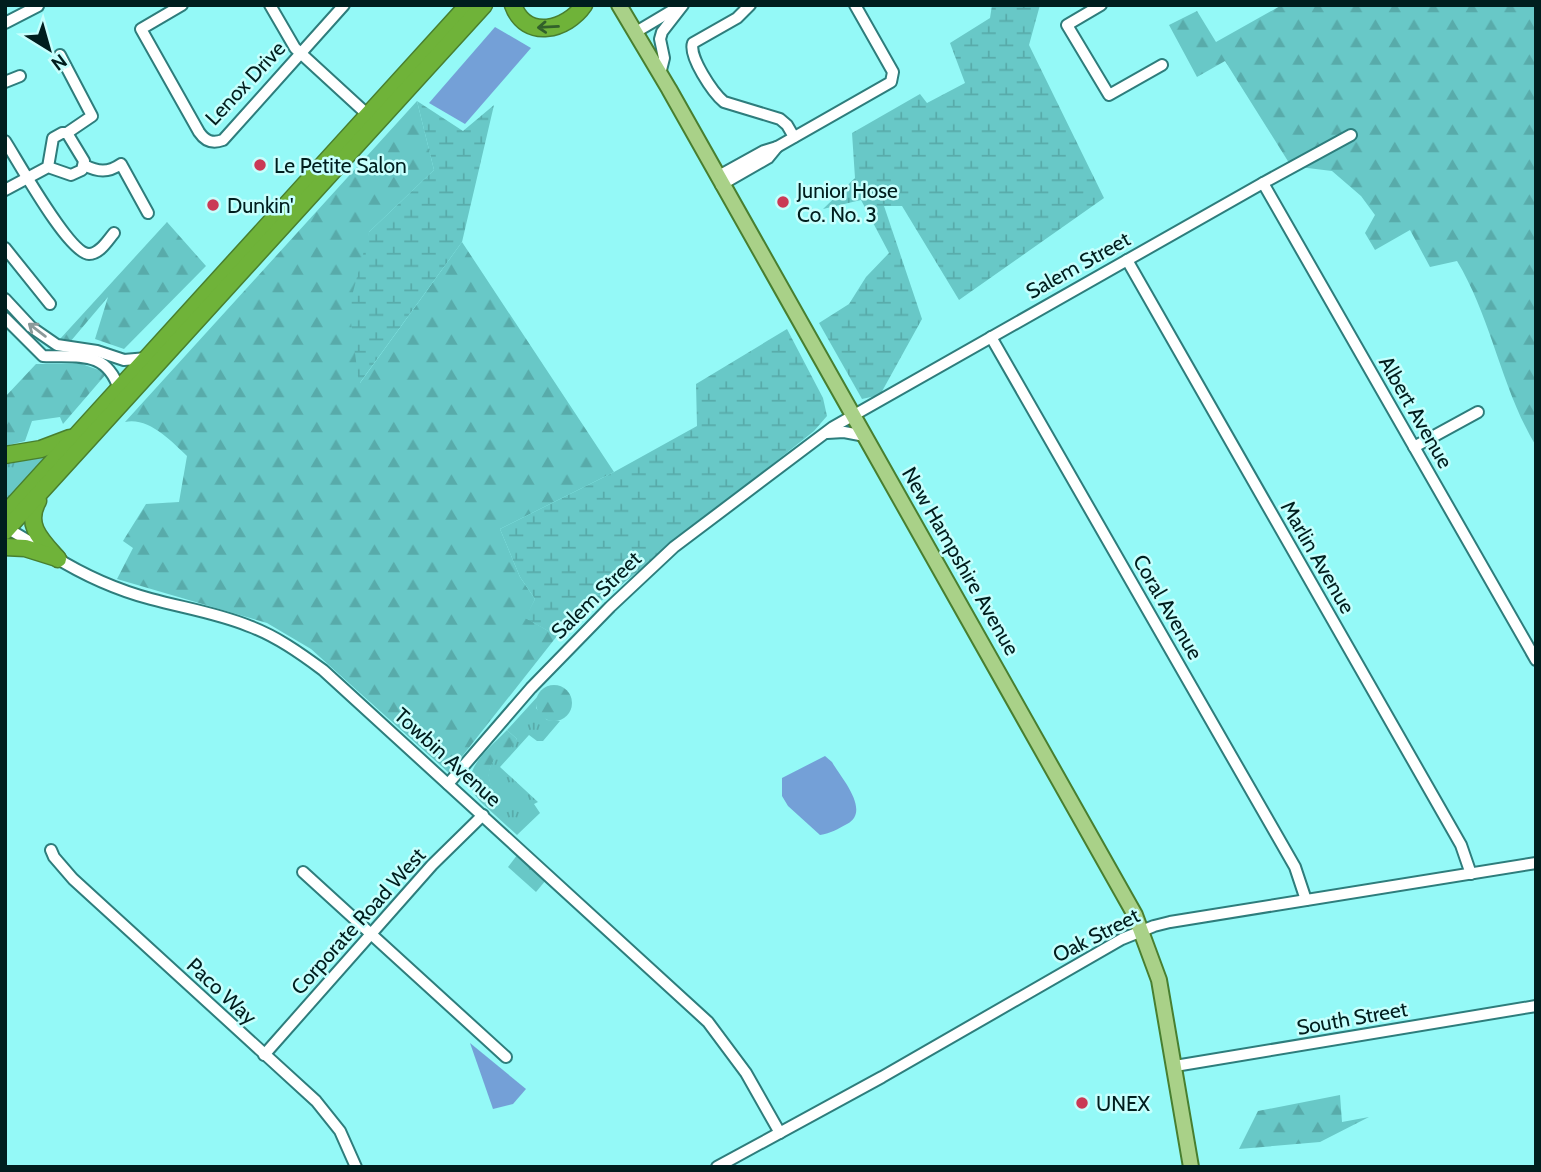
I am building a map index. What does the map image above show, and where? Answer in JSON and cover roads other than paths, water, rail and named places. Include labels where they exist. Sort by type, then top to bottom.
[{"type":"highway","points":[[6,525],[77,435],[468,5]]},
{"type":"highway","points":[[6,525],[47,485],[484,5]]},
{"type":"highway","points":[[513,5],[522,20],[542,29],[568,22],[584,5]]},
{"type":"highway","points":[[5,454],[51,446],[77,435]]},
{"type":"highway","points":[[47,485],[35,505],[32,520],[36,533],[58,559]]},
{"type":"highway","points":[[5,547],[25,548],[58,559]]},
{"type":"main road","name":"New Hampshire Avenue","points":[[619,5],[1053,765],[1142,930],[1159,980],[1191,1167]]},
{"type":"street","points":[[5,23],[38,5]]},
{"type":"street","name":"Lenox Drive","points":[[182,5],[141,29],[199,132],[209,141],[223,139],[344,5]]},
{"type":"street","points":[[270,5],[300,53],[368,115]]},
{"type":"street","points":[[636,32],[682,5]]},
{"type":"street","points":[[660,74],[664,58],[660,39],[662,32],[682,5]]},
{"type":"street","points":[[750,5],[737,18],[693,43],[692,53],[716,95],[724,102],[780,119],[794,137]]},
{"type":"street","points":[[719,181],[764,150],[777,147],[888,84],[893,78],[855,5]]},
{"type":"street","points":[[1101,5],[1067,25],[1109,95],[1162,65]]},
{"type":"street","points":[[48,167],[53,138],[67,133],[92,116],[60,55]]},
{"type":"street","points":[[5,82],[20,76]]},
{"type":"street","points":[[67,133],[84,165],[96,171],[106,171],[121,164],[148,213]]},
{"type":"street","name":"Salem Street","points":[[448,784],[531,688],[610,607],[674,547],[833,427],[1351,135]]},
{"type":"street","points":[[5,141],[77,250],[87,254],[95,253],[114,233]]},
{"type":"street","points":[[5,190],[48,167],[71,175],[82,170],[84,165]]},
{"type":"street","name":"Albert Avenue","points":[[1263,183],[1536,660]]},
{"type":"street","points":[[5,248],[50,304]]},
{"type":"street","name":"Marlin Avenue","points":[[1127,260],[1461,845],[1471,874]]},
{"type":"street","points":[[5,299],[31,327],[57,345],[87,349],[124,360],[147,358]]},
{"type":"street","points":[[5,318],[43,356],[77,356],[101,362],[114,374],[119,389]]},
{"type":"street","name":"Coral Avenue","points":[[991,337],[1294,867],[1306,900]]},
{"type":"street","points":[[1414,447],[1478,412]]},
{"type":"street","points":[[827,433],[844,432],[865,436]]},
{"type":"street","name":"Towbin Avenue","points":[[6,525],[58,559],[121,589],[251,626],[283,643],[323,670],[708,1022],[746,1073],[779,1133]]},
{"type":"street","name":"Corporate Road West","points":[[264,1055],[432,865],[483,815]]},
{"type":"street","name":"Paco Way","points":[[51,850],[73,879],[325,1111],[340,1131],[356,1167]]},
{"type":"street","name":"Oak Street","points":[[718,1167],[1142,930],[1170,922],[1536,863]]},
{"type":"street","points":[[303,872],[506,1057]]},
{"type":"street","name":"South Street","points":[[1175,1066],[1536,1006]]},
{"type":"place","name":"Le Petite Salon","points":[[260,165]]},
{"type":"place","name":"Junior Hose Co. No. 3","points":[[783,202]]},
{"type":"place","name":"Dunkin'","points":[[213,205]]},
{"type":"place","name":"UNEX","points":[[1082,1103]]}]
